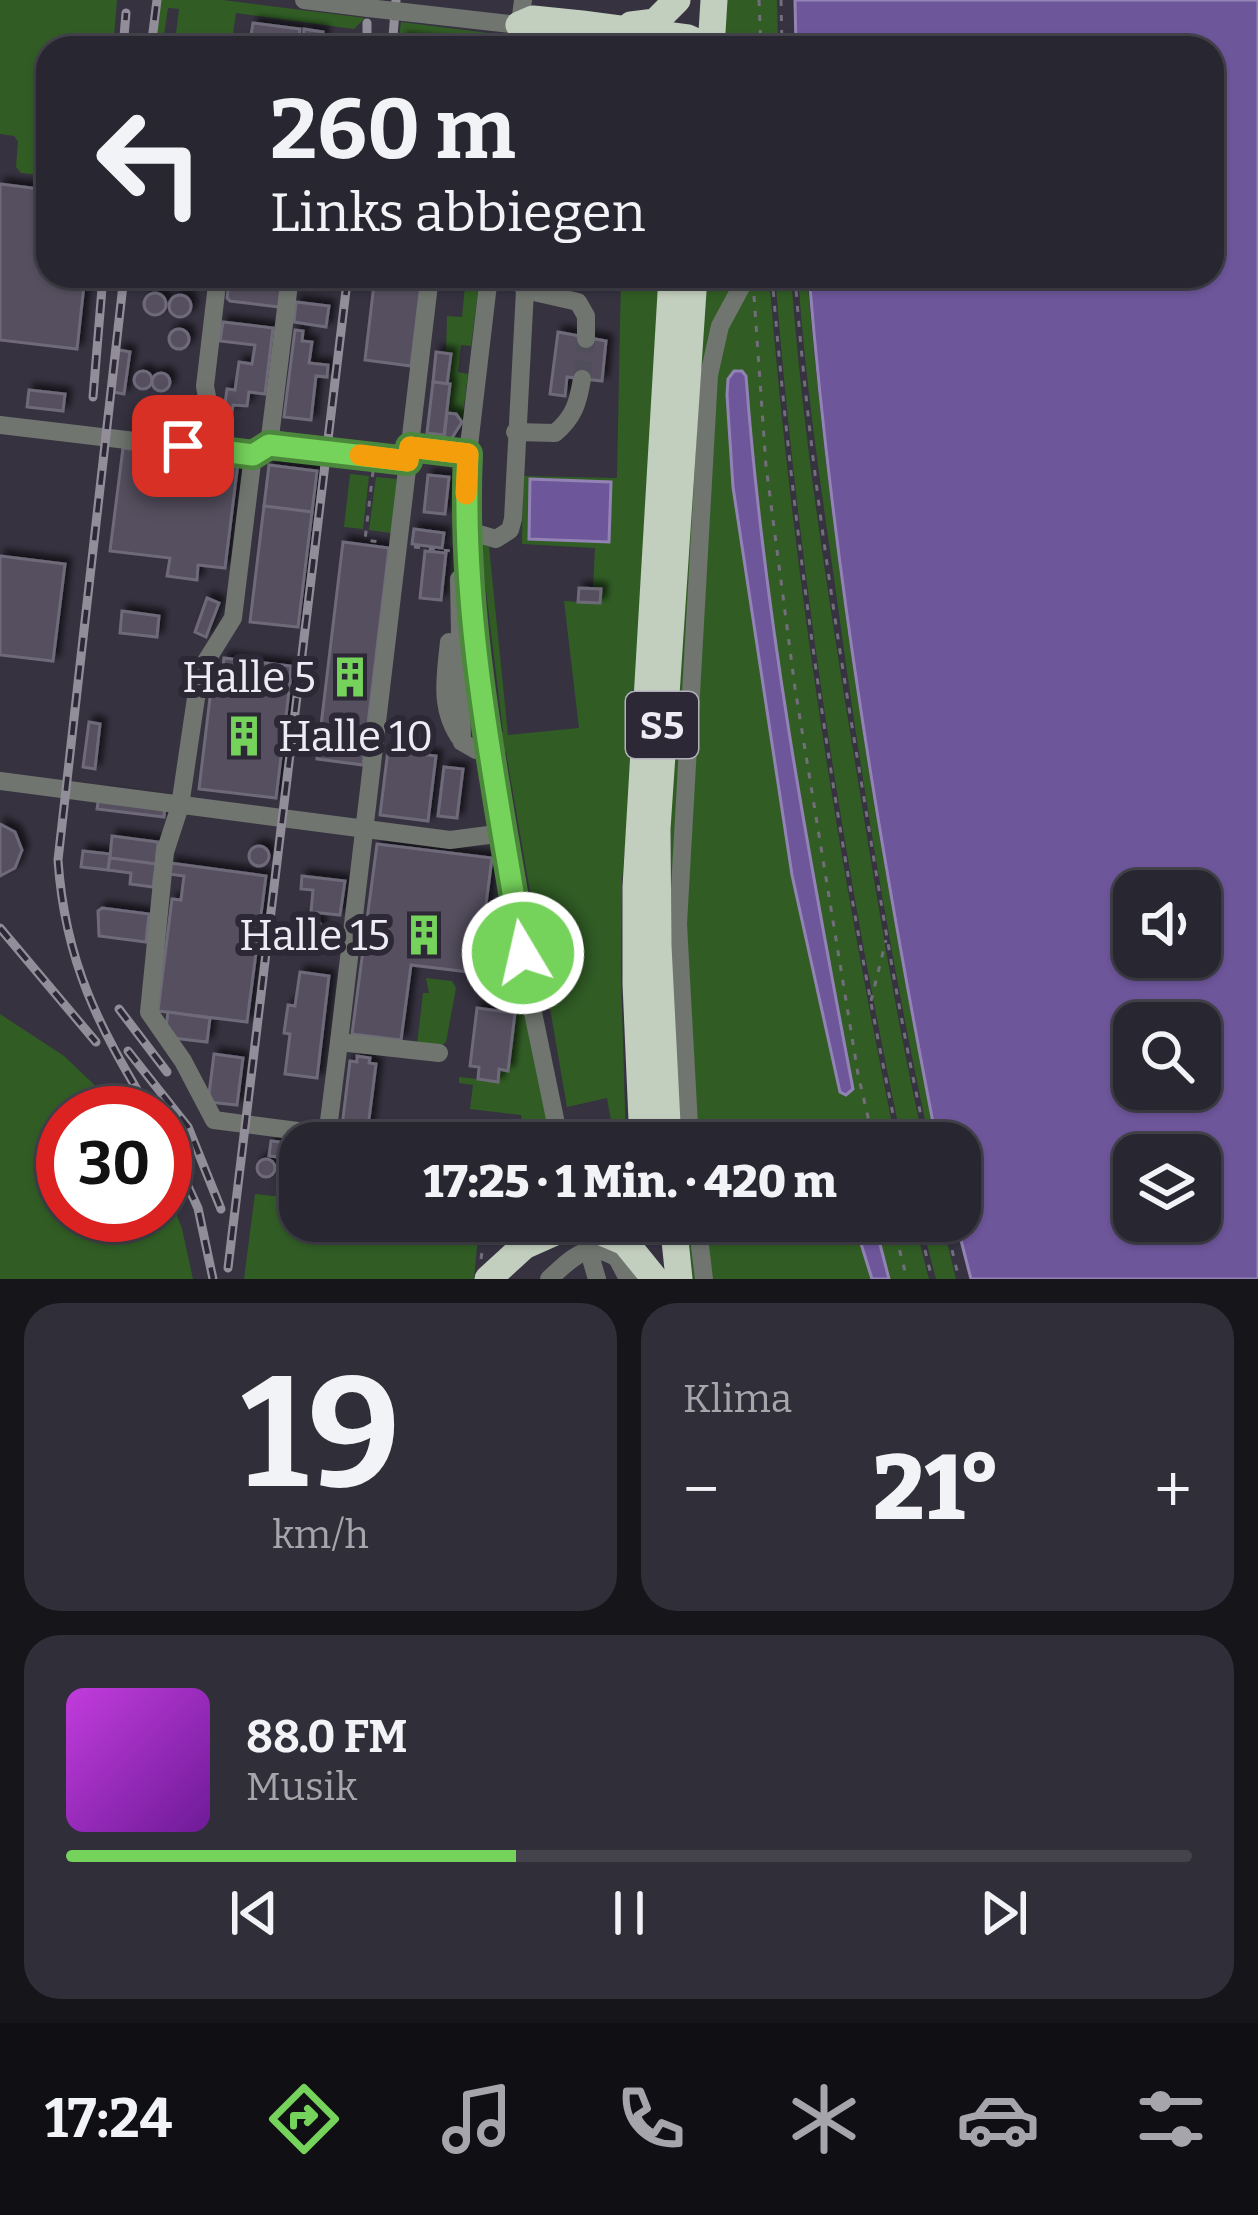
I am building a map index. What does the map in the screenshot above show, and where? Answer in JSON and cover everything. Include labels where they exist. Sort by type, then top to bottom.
[{"type":"highway","points":[[582,24],[645,24],[662,18],[677,0]]},
{"type":"highway","points":[[690,0],[697,36]]},
{"type":"highway","points":[[702,36],[714,0]]},
{"type":"highway","points":[[520,24],[533,19],[646,36]]},
{"type":"highway","name":"S5","points":[[640,1122],[636,887],[671,288]]},
{"type":"highway","name":"S5","points":[[667,1122],[657,829],[693,288]]},
{"type":"highway","points":[[485,1271],[536,1242]]},
{"type":"highway","points":[[618,1242],[631,1247],[655,1279]]},
{"type":"highway","points":[[655,1279],[657,1242]]},
{"type":"highway","points":[[665,1242],[679,1279]]},
{"type":"street","points":[[304,0],[520,24]]},
{"type":"street","points":[[217,288],[205,386],[217,450]]},
{"type":"street","points":[[288,288],[233,618],[200,670],[180,806],[165,852],[149,1012],[183,1061],[214,1120],[321,1134],[328,1129],[429,288]]},
{"type":"street","points":[[488,288],[468,454],[466,557],[490,748],[529,993],[556,1122]]},
{"type":"street","points":[[465,530],[498,545],[513,519],[520,288]]},
{"type":"street","points":[[535,288],[578,302],[586,316],[586,339]]},
{"type":"street","points":[[689,1122],[677,923],[709,375],[720,326],[741,288]]},
{"type":"street","points":[[514,432],[555,433],[578,404],[582,379]]},
{"type":"street","points":[[0,425],[217,450],[468,454]]},
{"type":"street","points":[[466,557],[458,578],[462,742],[476,749],[490,748]]},
{"type":"street","points":[[0,781],[450,840],[504,833]]},
{"type":"street","points":[[339,1042],[440,1053]]},
{"type":"street","points":[[700,1242],[704,1279]]},
{"type":"street","points":[[549,1279],[575,1255],[593,1249],[617,1258],[628,1279]]},
{"type":"path","points":[[759,0],[760,36]]},
{"type":"path","points":[[781,0],[782,36]]},
{"type":"path","points":[[773,288],[797,533],[871,1003],[895,1122]]},
{"type":"path","points":[[796,288],[805,393],[838,630],[887,935],[923,1122]]},
{"type":"path","points":[[754,298],[766,466],[795,688],[869,1122]]},
{"type":"path","points":[[871,1003],[887,935]]},
{"type":"path","points":[[897,1242],[907,1279]]},
{"type":"path","points":[[922,1242],[932,1279]]},
{"type":"path","points":[[950,1242],[959,1279]]},
{"type":"green space","points":[[0,0],[117,0],[114,36],[36,36],[36,175],[21,173],[16,167],[18,141],[0,134]]},
{"type":"green space","points":[[161,0],[223,0],[365,18],[354,29],[236,13],[233,36],[176,36],[179,9],[168,8],[164,36],[156,36]]},
{"type":"green space","points":[[724,0],[777,0],[778,36],[721,36]]},
{"type":"green space","points":[[401,22],[499,36],[399,36]]},
{"type":"green space","points":[[465,288],[478,288],[471,346],[461,345],[458,372],[468,374],[462,422],[447,413],[450,355],[446,353],[447,316],[462,317]]},
{"type":"green space","points":[[621,288],[659,288],[638,690],[632,690],[632,774],[622,880],[625,1122],[611,1122],[607,1098],[567,1107],[506,752],[498,753],[496,746],[503,731],[483,566],[473,566],[472,548],[480,543],[489,547],[508,735],[579,728],[564,601],[600,603],[593,589],[595,548],[522,544],[523,476],[617,478]]},
{"type":"green space","points":[[704,288],[770,288],[790,494],[855,928],[892,1122],[677,1122],[669,788]],"holes":[[[746,376],[789,734],[853,1089],[846,1095],[840,1092],[792,875],[733,487],[729,379]]]},
{"type":"green space","points":[[776,288],[792,288],[809,457],[835,637],[920,1122],[898,1122],[860,928],[796,494]]},
{"type":"green space","points":[[799,288],[808,288],[860,711],[932,1122],[925,1122],[889,935],[813,430]]},
{"type":"green space","points":[[350,474],[369,476],[363,529],[344,527]]},
{"type":"green space","points":[[376,477],[397,479],[391,533],[369,530]]},
{"type":"green space","points":[[515,977],[520,978],[550,1122],[522,1122],[521,1115],[470,1109],[473,1085],[459,1083],[459,1077],[497,1081],[499,1069],[508,1070]]},
{"type":"green space","points":[[426,978],[452,981],[456,988],[446,1042],[438,1048],[417,1045],[423,993],[429,993]]},
{"type":"green space","points":[[0,1014],[64,1056],[96,1086],[36,1086],[36,1242],[185,1242],[193,1279],[0,1279]]},
{"type":"green space","points":[[255,1194],[279,1197],[279,1242],[477,1242],[474,1279],[244,1279]]},
{"type":"green space","points":[[686,1242],[861,1242],[872,1279],[690,1279]]},
{"type":"green space","points":[[879,1242],[919,1242],[929,1279],[889,1279]]},
{"type":"green space","points":[[926,1242],[947,1242],[956,1279],[936,1279]]},
{"type":"shaded area","points":[[795,0],[1258,0],[1258,1279],[971,1279],[961,1242],[981,1242],[981,1122],[933,1122],[878,819],[831,494],[810,288],[1224,288],[1224,36],[796,36]]},
{"type":"shaded area","points":[[734,371],[746,376],[776,645],[853,1089],[846,1095],[840,1092],[792,875],[733,487],[727,395]]},
{"type":"shaded area","points":[[530,479],[611,482],[609,542],[529,539]]},
{"type":"shaded area","points":[[861,1242],[879,1242],[889,1279],[872,1279]]},
{"type":"building","points":[[253,23],[300,29],[299,36],[251,36]]},
{"type":"building","points":[[304,29],[323,32],[322,36],[303,36]]},
{"type":"building","points":[[0,184],[36,188],[36,288],[84,288],[77,349],[0,340]]},
{"type":"building","points":[[228,288],[283,288],[279,307],[227,298]]},
{"type":"building","points":[[374,288],[421,288],[411,366],[365,360]]},
{"type":"building","points":[[155,293],[166,304],[155,315],[144,304]]},
{"type":"building","points":[[180,295],[191,306],[180,317],[169,306]]},
{"type":"building","points":[[296,302],[329,306],[326,327],[294,322]]},
{"type":"building","points":[[223,322],[273,328],[265,394],[249,392],[247,406],[233,405],[232,412],[224,411],[227,389],[235,390],[239,362],[252,364],[255,345],[220,341]]},
{"type":"building","points":[[179,329],[189,339],[179,349],[169,339]]},
{"type":"building","points":[[295,330],[303,331],[302,341],[312,342],[309,363],[328,365],[327,377],[316,376],[311,420],[284,417]]},
{"type":"building","points":[[558,332],[606,341],[602,381],[567,377],[565,396],[550,394]]},
{"type":"building","points":[[119,350],[130,352],[124,394],[113,392]]},
{"type":"building","points":[[436,352],[451,354],[447,384],[433,382]]},
{"type":"building","points":[[143,371],[152,380],[143,389],[134,380]]},
{"type":"building","points":[[161,373],[170,382],[161,391],[152,382]]},
{"type":"building","points":[[433,382],[450,384],[444,435],[427,433]]},
{"type":"building","points":[[29,390],[65,394],[63,411],[27,407]]},
{"type":"building","points":[[447,413],[456,414],[462,422],[450,441],[444,440]]},
{"type":"building","points":[[123,448],[238,463],[225,568],[198,565],[197,580],[167,576],[170,558],[110,551]]},
{"type":"building","points":[[269,465],[317,471],[312,512],[264,506]]},
{"type":"building","points":[[428,475],[449,477],[445,514],[424,512]]},
{"type":"building","points":[[264,506],[312,512],[298,627],[250,622]]},
{"type":"building","points":[[414,529],[444,533],[442,548],[412,544]]},
{"type":"building","name":"Halle 5","points":[[343,542],[389,548],[363,765],[317,759]]},
{"type":"building","points":[[425,551],[446,553],[441,600],[420,598]]},
{"type":"building","points":[[0,556],[65,564],[53,661],[0,655]]},
{"type":"building","points":[[579,588],[601,589],[600,603],[578,602]]},
{"type":"building","points":[[207,598],[219,603],[206,637],[195,632]]},
{"type":"building","points":[[122,611],[159,616],[157,637],[120,633]]},
{"type":"building","points":[[224,658],[291,666],[290,683],[222,674]]},
{"type":"building","name":"Halle 10","points":[[213,673],[290,683],[276,798],[199,789]]},
{"type":"building","points":[[89,722],[100,724],[95,769],[83,767]]},
{"type":"building","points":[[388,750],[436,756],[428,821],[380,815]]},
{"type":"building","points":[[444,767],[463,769],[457,818],[438,816]]},
{"type":"building","points":[[99,796],[165,805],[164,817],[97,809]]},
{"type":"building","points":[[0,824],[15,832],[22,850],[15,868],[0,876]]},
{"type":"building","points":[[112,836],[158,842],[156,864],[110,858]]},
{"type":"building","name":"Halle 15","points":[[377,844],[492,858],[477,973],[411,965],[401,1040],[352,1034]]},
{"type":"building","points":[[259,846],[269,856],[259,866],[249,856]]},
{"type":"building","points":[[83,851],[110,854],[108,870],[81,867]]},
{"type":"building","points":[[110,858],[156,864],[153,887],[130,884],[131,873],[108,870]]},
{"type":"building","points":[[170,863],[266,876],[247,1022],[158,1011],[172,899],[181,900],[184,876],[169,874]]},
{"type":"building","points":[[302,876],[345,881],[340,915],[311,912],[313,890],[301,889]]},
{"type":"building","points":[[98,911],[149,914],[146,942],[99,936]]},
{"type":"building","points":[[310,917],[321,928],[310,939],[299,928]]},
{"type":"building","points":[[300,972],[329,976],[317,1078],[285,1074],[288,1005],[295,1006]]},
{"type":"building","points":[[491,975],[515,977],[514,991],[489,988]]},
{"type":"building","points":[[477,1008],[515,1013],[508,1071],[499,1069],[498,1082],[478,1079],[479,1067],[470,1066]]},
{"type":"building","points":[[168,1012],[210,1018],[207,1042],[173,1038],[166,1028]]},
{"type":"building","points":[[214,1054],[243,1058],[237,1105],[208,1102]]},
{"type":"building","points":[[357,1056],[376,1064],[369,1122],[343,1122],[350,1061],[357,1062]]},
{"type":"building","points":[[271,1141],[279,1142],[279,1157],[269,1156]]},
{"type":"building","points":[[266,1159],[275,1168],[266,1177],[257,1168]]},
{"type":"tunnel","points":[[582,379],[586,339]]},
{"type":"railway","points":[[152,36],[157,0]]},
{"type":"railway","points":[[393,36],[396,0]]},
{"type":"railway","points":[[124,36],[126,13]]},
{"type":"railway","points":[[367,23],[367,36]]},
{"type":"railway","points":[[93,397],[102,288]]},
{"type":"railway","points":[[123,288],[58,860],[77,963],[101,1022],[136,1086]]},
{"type":"railway","points":[[228,1268],[346,288]]},
{"type":"railway","points":[[0,928],[96,1042]]},
{"type":"railway","points":[[119,1009],[167,1072]]},
{"type":"railway","points":[[128,1051],[188,1127],[221,1209]]},
{"type":"railway","points":[[192,1195],[213,1279]]},
{"type":"slow traffic","points":[[360,455],[408,461],[410,447],[468,454],[466,494]]},
{"type":"place","name":"Halle 5","points":[[350,677]]},
{"type":"place","name":"Halle 10","points":[[244,736]]},
{"type":"place","name":"Halle 15","points":[[424,935]]},
{"type":"route","points":[[183,446],[253,455],[269,445],[408,461],[410,447],[468,454],[466,557],[523,953]]}]
